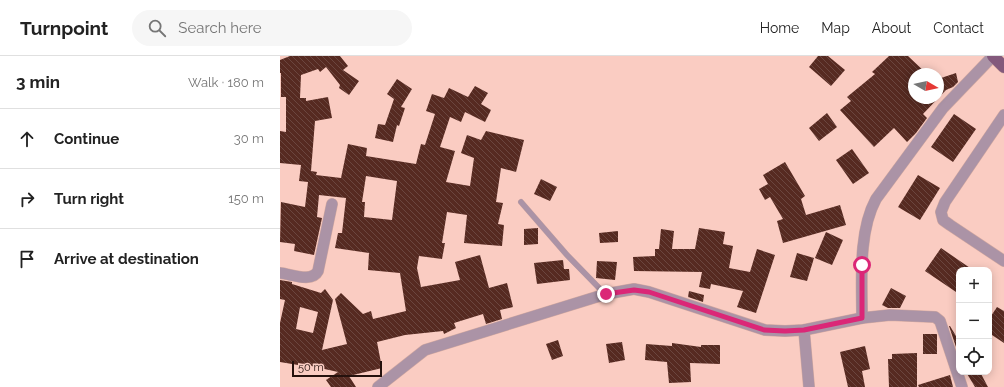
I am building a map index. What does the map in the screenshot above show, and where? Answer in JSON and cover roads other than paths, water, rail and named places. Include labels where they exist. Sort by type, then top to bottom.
[{"type":"main road","points":[[993,56],[1004,68]]},
{"type":"street","points":[[862,318],[862,265],[866,223],[871,209],[876,199],[943,108],[993,56]]},
{"type":"street","points":[[1004,115],[945,202],[941,212],[943,220],[1004,261]]},
{"type":"street","points":[[280,273],[310,277],[316,275],[332,204]]},
{"type":"street","points":[[378,387],[425,350],[606,294],[634,290],[649,292],[764,330],[804,330],[862,318],[890,315],[935,317],[940,321],[962,387]]},
{"type":"street","points":[[804,330],[810,387]]},
{"type":"lane","points":[[521,202],[566,255],[606,294]]}]
